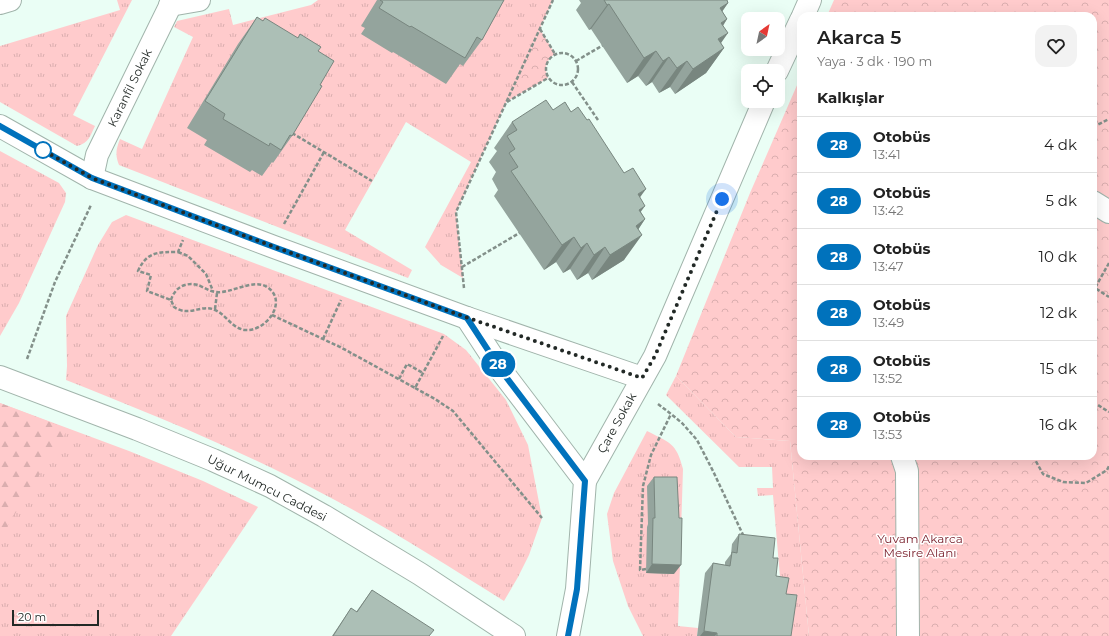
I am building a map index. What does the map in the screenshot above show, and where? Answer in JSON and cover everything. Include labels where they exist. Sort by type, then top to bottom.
[{"type":"street","points":[[0,3],[10,0]]},
{"type":"street","points":[[171,2],[199,0]]},
{"type":"street","points":[[805,12],[810,0]]},
{"type":"street","name":"Karanfil Sokak","points":[[92,178],[97,155],[171,2]]},
{"type":"street","points":[[780,64],[797,28]]},
{"type":"street","name":"Çare Sokak","points":[[585,481],[655,356],[761,108]]},
{"type":"street","points":[[0,126],[92,178],[467,318],[642,378]]},
{"type":"street","points":[[1097,204],[1109,212]]},
{"type":"street","points":[[467,318],[503,373],[585,481],[577,589],[568,636]]},
{"type":"street","name":"Uğur Mumcu Caddesi","points":[[0,377],[137,429],[213,460],[270,486],[324,516],[420,574],[514,636]]},
{"type":"street","points":[[903,460],[907,471],[908,636]]},
{"type":"path","points":[[467,318],[456,212],[552,0]]},
{"type":"path","points":[[540,29],[555,54]]},
{"type":"path","points":[[576,61],[609,42]]},
{"type":"path","points":[[566,53],[576,61],[579,68],[578,74],[572,82],[567,85],[556,85],[548,78],[546,67],[547,62],[555,54],[566,53]]},
{"type":"path","points":[[506,102],[548,78]]},
{"type":"path","points":[[572,82],[598,120]]},
{"type":"path","points":[[1097,125],[1109,119]]},
{"type":"path","points":[[287,131],[372,181]]},
{"type":"path","points":[[282,228],[324,152]]},
{"type":"path","points":[[25,365],[55,282],[93,201]]},
{"type":"path","points":[[462,267],[527,228]]},
{"type":"path","points":[[178,252],[184,237]]},
{"type":"path","points":[[170,300],[178,289],[185,285],[200,285],[213,291],[218,293],[258,284],[266,287],[273,293],[276,302],[275,310],[263,325],[255,329],[246,330],[232,325],[226,317],[215,310],[202,308],[186,311],[174,308],[170,300],[147,291],[151,275],[138,271],[141,263],[148,256],[162,252],[178,252],[188,256],[206,274],[213,291]]},
{"type":"path","points":[[1097,283],[1109,263]]},
{"type":"path","points":[[1097,290],[1109,297]]},
{"type":"path","points":[[215,310],[218,293]]},
{"type":"path","points":[[323,339],[343,296]]},
{"type":"path","points":[[272,315],[323,339],[435,399],[453,411],[542,518]]},
{"type":"path","points":[[415,388],[444,334]]},
{"type":"path","points":[[398,379],[406,364],[423,373]]},
{"type":"path","points":[[1097,404],[1109,412]]},
{"type":"path","points":[[646,569],[640,570],[643,486],[651,455],[671,414],[682,422],[697,440],[745,539]]},
{"type":"path","points":[[1034,460],[1043,474],[1063,482],[1086,483],[1106,470],[1109,466]]},
{"type":"green space","points":[[117,0],[132,0],[73,115],[95,126],[87,141],[77,146],[0,102],[0,46],[120,10]]},
{"type":"green space","points":[[318,0],[553,0],[456,212],[463,278],[441,265],[425,247],[471,162],[406,122],[345,230],[412,270],[408,278],[119,165],[116,152],[120,139],[142,149],[193,37],[174,27],[177,21],[229,9],[233,25],[311,5]]},
{"type":"green space","name":"Yuvam Akarca Mesire Alanı","points":[[834,0],[1109,0],[1109,636],[809,636],[790,441],[736,437],[676,376],[750,193],[797,85],[797,460],[1097,460],[1097,12],[829,12]]},
{"type":"green space","points":[[540,29],[555,54],[547,64],[546,71],[548,78],[506,102]]},
{"type":"green space","points":[[0,151],[59,183],[66,193],[65,202],[19,303],[0,336]]},
{"type":"green space","points":[[126,215],[444,334],[466,350],[506,400],[528,445],[542,518],[529,555],[504,601],[398,536],[301,482],[201,436],[66,380],[66,316],[98,245],[112,222]]},
{"type":"green space","points":[[676,376],[736,437],[790,441],[809,636],[785,636],[773,495],[758,496],[757,488],[773,488],[772,467],[739,467],[666,395]]},
{"type":"green space","points":[[0,403],[129,451],[203,481],[258,507],[171,636],[0,636]]},
{"type":"green space","points":[[0,403],[68,429],[0,538]]},
{"type":"green space","points":[[647,431],[667,441],[675,448],[683,469],[678,626],[698,628],[697,636],[643,636],[628,606],[613,561],[607,514],[614,493]]},
{"type":"building","points":[[380,0],[504,0],[482,40],[477,37],[465,58],[379,8],[383,2]]},
{"type":"building","points":[[604,0],[727,0],[728,3],[720,8],[727,19],[721,23],[728,33],[718,39],[724,48],[693,69],[687,61],[677,68],[669,57],[663,61],[656,51],[644,58],[609,4],[607,5]]},
{"type":"building","points":[[257,17],[263,21],[265,18],[298,38],[300,34],[321,47],[318,51],[334,61],[320,85],[322,86],[292,136],[290,135],[281,150],[270,143],[269,146],[223,119],[225,114],[205,101]]},
{"type":"building","points":[[546,100],[553,110],[565,102],[571,112],[578,107],[587,120],[589,119],[624,173],[633,168],[646,189],[638,194],[645,206],[639,210],[645,219],[636,226],[642,235],[610,255],[605,247],[594,255],[587,243],[581,248],[574,237],[562,245],[511,171],[518,167],[509,153],[515,149],[507,136],[517,130],[512,122]]},
{"type":"building","points":[[654,477],[677,477],[679,518],[682,518],[681,565],[652,564],[653,518],[655,518]]},
{"type":"building","points":[[739,534],[775,538],[773,558],[778,558],[776,576],[789,578],[786,594],[797,595],[791,636],[717,636],[717,633],[704,631],[713,563],[730,566],[732,552],[737,553]]},
{"type":"building","points":[[372,590],[434,630],[429,636],[333,636],[351,608],[357,612]]},
{"type":"bus line","name":"28","points":[[0,126],[92,178],[467,318],[503,373],[585,481],[577,589],[568,636]]},
{"type":"route","points":[[43,150],[41,149],[92,178],[451,312],[642,378],[655,356],[722,199]]}]
